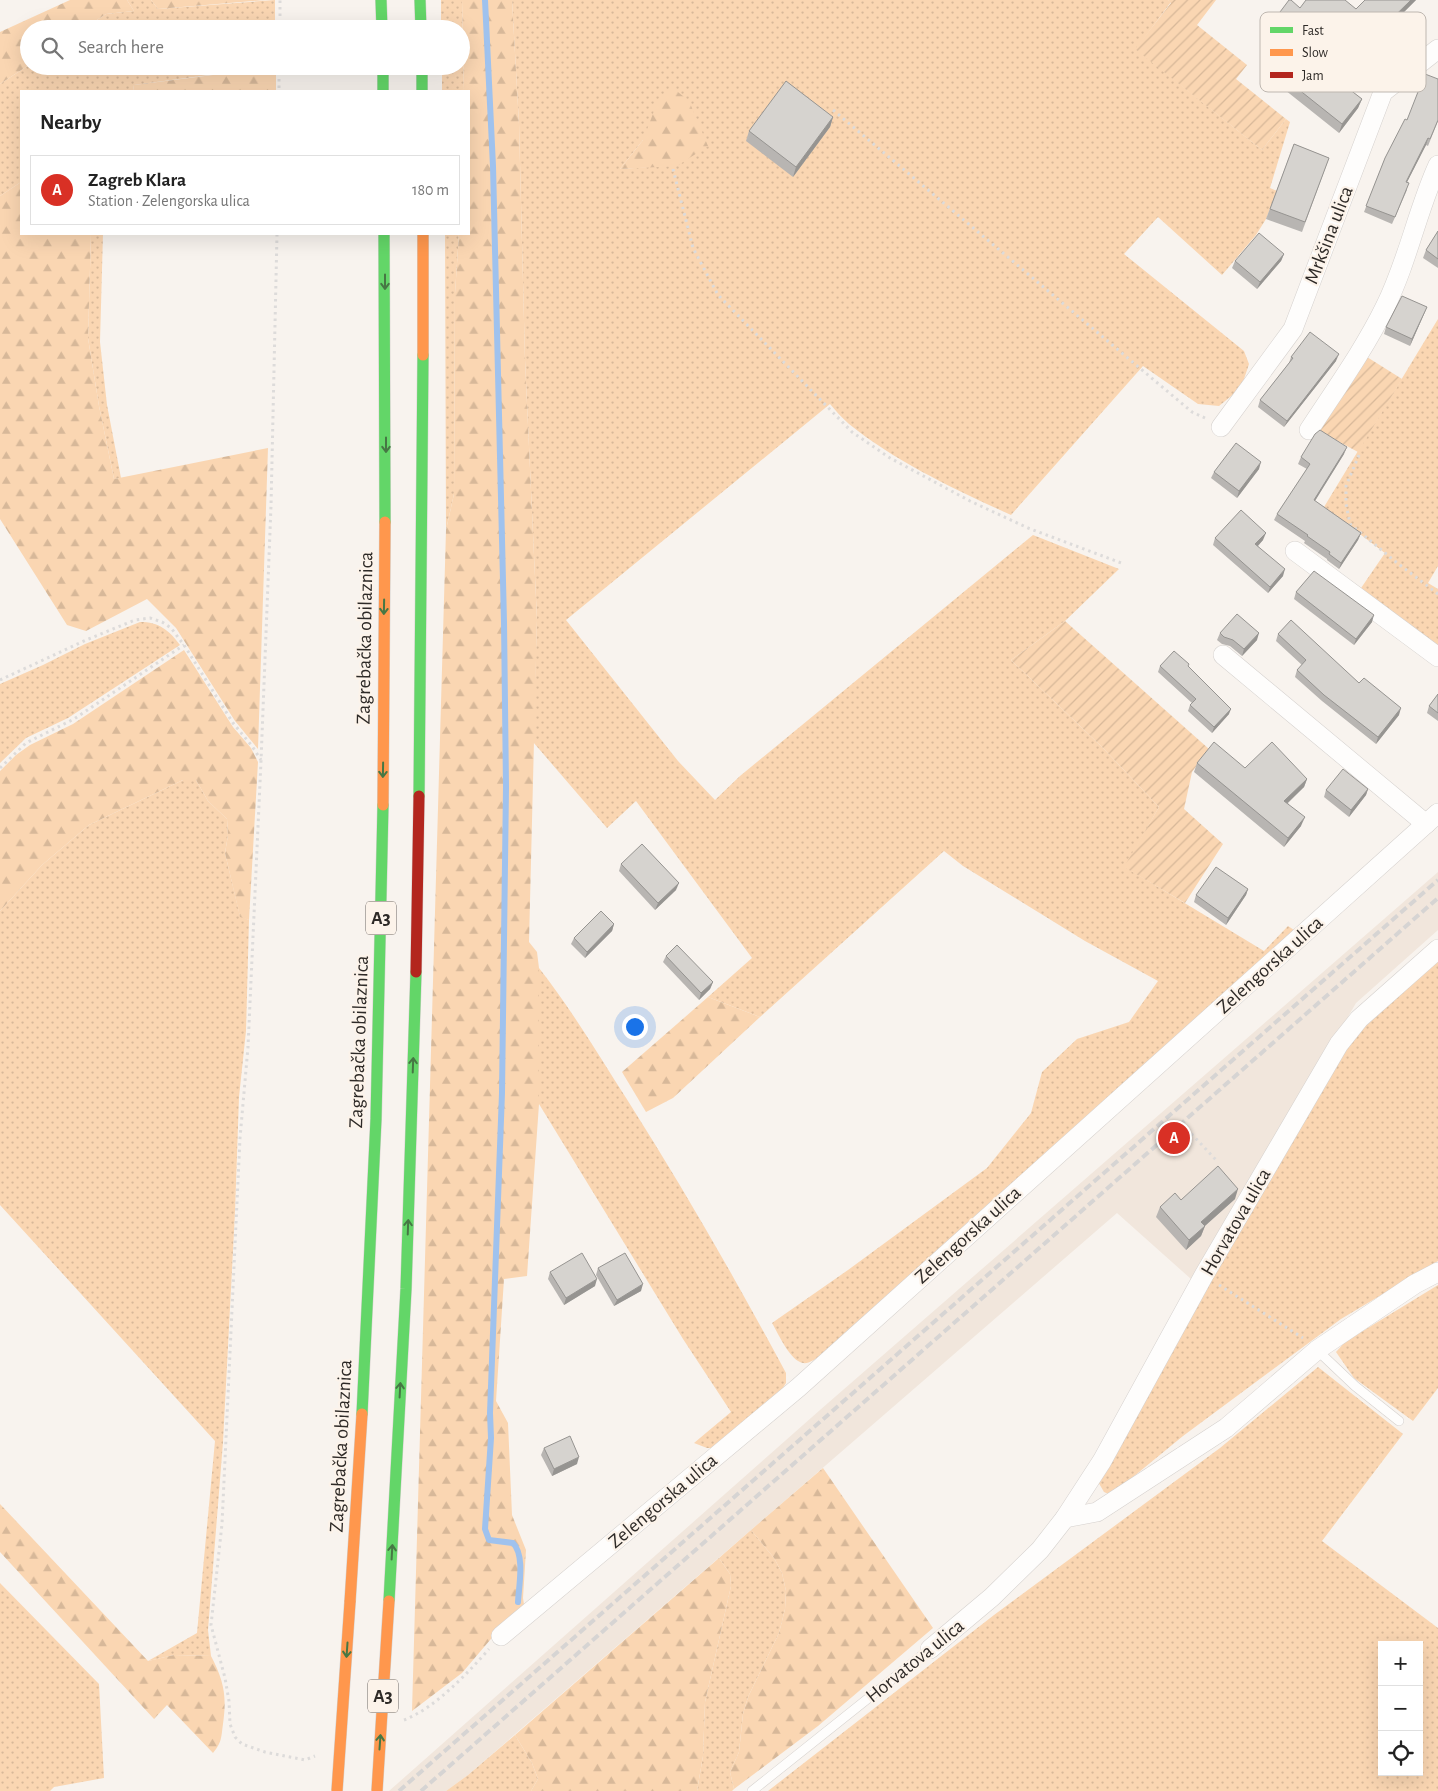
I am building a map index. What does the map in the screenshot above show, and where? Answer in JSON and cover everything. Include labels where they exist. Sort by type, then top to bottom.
[{"type":"highway","points":[[381,0],[382,20]]},
{"type":"highway","points":[[420,0],[421,20]]},
{"type":"highway","points":[[383,75],[383,90]]},
{"type":"highway","points":[[422,75],[422,90]]},
{"type":"highway","name":"Zagrebačka obilaznica","points":[[337,1791],[371,1245],[382,899],[386,451],[384,235]]},
{"type":"highway","name":"A3","points":[[377,1791],[408,1247],[418,900],[424,447],[423,235]]},
{"type":"street","name":"Mrkšina ulica","points":[[1426,58],[1438,49]]},
{"type":"street","name":"Mrkšina ulica","points":[[1221,427],[1293,328],[1383,92]]},
{"type":"street","points":[[1309,430],[1359,354],[1385,308],[1399,275],[1427,188],[1438,164]]},
{"type":"street","points":[[1296,551],[1438,657]]},
{"type":"street","name":"Zelengorska ulica","points":[[501,1636],[799,1387],[1432,819],[1223,655]]},
{"type":"street","name":"Horvatova ulica","points":[[930,1649],[992,1597],[1040,1550],[1065,1518],[1102,1461],[1204,1275],[1339,1044],[1359,1019],[1438,950]]},
{"type":"street","points":[[1065,1518],[1098,1512],[1226,1428],[1317,1350],[1415,1284],[1438,1272]]},
{"type":"lane","points":[[1317,1350],[1355,1386],[1399,1420]]},
{"type":"lane","name":"Horvatova ulica","points":[[752,1791],[930,1649]]},
{"type":"path","points":[[280,0],[280,20]]},
{"type":"path","points":[[279,75],[279,90]]},
{"type":"path","points":[[833,110],[1192,412],[1221,427]]},
{"type":"path","points":[[673,169],[693,248],[718,294],[852,432],[890,458],[970,501],[1028,528],[1124,564]]},
{"type":"path","points":[[277,235],[271,506],[248,1047],[240,1138],[222,1524],[211,1625],[224,1678],[230,1724],[235,1737],[242,1744],[252,1749],[305,1760],[323,1752]]},
{"type":"path","points":[[1359,456],[1346,486],[1346,504],[1350,524],[1438,594]]},
{"type":"path","points":[[0,680],[86,640],[135,620],[150,618],[162,622],[171,628],[184,645],[233,723],[252,746],[261,761]]},
{"type":"path","points":[[0,768],[26,743],[74,719],[184,645]]},
{"type":"path","points":[[1187,1129],[1216,1160]]},
{"type":"path","points":[[1204,1275],[1308,1342],[1317,1350]]},
{"type":"path","points":[[395,1724],[413,1717],[458,1683],[501,1636]]},
{"type":"shaded area","points":[[1438,872],[1438,930],[1356,1003],[1240,1203],[1191,1279],[1117,1213],[468,1775],[446,1791],[389,1791],[820,1410]]},
{"type":"green space","points":[[70,0],[127,0],[134,11],[106,14],[97,20],[26,20]]},
{"type":"green space","points":[[127,0],[151,0],[158,9],[275,0],[275,20],[97,20],[106,14],[134,11]]},
{"type":"green space","points":[[151,0],[266,0],[158,9]]},
{"type":"green space","points":[[441,0],[462,0],[462,20],[441,20]]},
{"type":"green space","points":[[462,0],[512,0],[519,124],[525,360],[537,620],[529,942],[537,952],[539,968],[539,1104],[527,1276],[504,1279],[496,1401],[508,1423],[512,1515],[526,1550],[523,1598],[525,1611],[496,1633],[462,1673],[412,1711],[446,530],[454,494],[455,293],[459,235],[470,235],[470,90],[464,90],[464,75],[470,75],[470,20],[462,20]]},
{"type":"green space","points":[[512,0],[1168,0],[1171,2],[1136,49],[1262,150],[1286,119],[1290,122],[1270,188],[1277,191],[1266,219],[1256,235],[1222,275],[1158,217],[1124,254],[1244,351],[1249,364],[1241,388],[1219,406],[1198,404],[1143,366],[1011,515],[948,485],[886,451],[849,424],[830,404],[566,620],[678,761],[715,800],[740,776],[1033,535],[1119,569],[1065,621],[1011,660],[1102,747],[1159,807],[1125,867],[1264,951],[1288,926],[1294,930],[821,1356],[808,1363],[798,1361],[789,1352],[772,1323],[987,1168],[1031,1113],[1042,1072],[1077,1039],[1129,1022],[1158,981],[1085,941],[963,866],[944,851],[760,1017],[708,997],[752,958],[636,801],[607,828],[533,742],[537,620],[525,360],[519,124]],"holes":[[[643,140],[677,165],[620,169]]]},
{"type":"green space","points":[[1168,0],[1216,0],[1197,25],[1247,65],[1236,79],[1286,119],[1262,150],[1135,49],[1171,3]]},
{"type":"green space","points":[[20,23],[20,71],[0,84],[0,32]]},
{"type":"green space","points":[[20,71],[20,75],[209,75],[134,85],[133,90],[20,90],[20,183],[0,196],[0,84]]},
{"type":"green space","points":[[213,75],[276,75],[276,90],[133,90],[134,85]]},
{"type":"green space","points":[[442,75],[464,75],[464,90],[442,90]]},
{"type":"green space","points":[[673,88],[689,101],[708,146],[677,166],[620,169],[643,140],[659,98]]},
{"type":"green space","points":[[20,183],[20,235],[91,235],[88,338],[99,406],[114,479],[268,448],[258,749],[235,721],[176,628],[147,599],[86,631],[67,625],[0,519],[0,196]]},
{"type":"green space","points":[[91,235],[103,235],[100,342],[107,405],[121,478],[114,479],[99,406],[88,338]]},
{"type":"green space","points":[[445,235],[459,235],[455,293],[454,494],[446,530]]},
{"type":"green space","points":[[1438,319],[1438,566],[1428,583],[1438,589],[1438,651],[1359,591],[1385,553],[1324,507]]},
{"type":"green space","points":[[1367,357],[1402,379],[1358,452],[1319,431]]},
{"type":"green space","points":[[1065,621],[1209,749],[1192,772],[1184,809],[1223,844],[1185,903],[1124,867],[1159,807],[1102,747],[1011,660]]},
{"type":"green space","points":[[140,622],[158,625],[172,635],[180,645],[68,718],[26,738],[0,763],[0,684],[85,644]]},
{"type":"green space","points":[[184,650],[233,727],[251,748],[258,762],[249,920],[240,917],[225,853],[228,835],[227,819],[208,801],[196,780],[183,780],[89,825],[42,865],[0,911],[0,771],[16,755],[30,745],[73,724]]},
{"type":"green space","points":[[183,780],[196,780],[208,801],[227,819],[228,835],[225,853],[240,916],[249,920],[246,1031],[239,1097],[223,1442],[208,1630],[211,1656],[174,1655],[148,1661],[197,1633],[215,1441],[0,1205],[0,911],[42,865],[89,825]]},
{"type":"green space","points":[[1438,958],[1438,1261],[1341,1319],[1183,1436],[1111,1495],[1104,1492],[1097,1480],[1212,1273],[1340,1059],[1358,1031]]},
{"type":"green space","points":[[539,968],[585,1033],[649,1134],[729,1269],[786,1373],[786,1383],[781,1391],[714,1448],[707,1448],[694,1443],[731,1412],[683,1339],[539,1104]]},
{"type":"green space","points":[[708,997],[760,1017],[673,1098],[646,1112],[622,1072]]},
{"type":"green space","points":[[1438,1285],[1438,1388],[1413,1421],[1354,1378],[1336,1352],[1345,1342]]},
{"type":"green space","points":[[1318,1367],[1403,1434],[1322,1541],[1438,1628],[1438,1791],[768,1791],[994,1615],[1220,1448]]},
{"type":"green space","points":[[823,1468],[933,1628],[818,1726],[734,1789],[730,1772],[739,1752],[743,1714],[748,1697],[779,1633],[785,1609],[786,1591],[782,1573],[774,1558],[751,1530]]},
{"type":"green space","points":[[0,1504],[148,1661],[174,1655],[211,1656],[222,1681],[225,1705],[221,1740],[213,1753],[167,1705],[154,1719],[0,1552]]},
{"type":"green space","points":[[751,1530],[774,1558],[782,1573],[786,1591],[785,1609],[779,1633],[748,1697],[743,1714],[739,1752],[730,1772],[734,1789],[732,1791],[697,1791],[703,1756],[705,1702],[731,1586],[730,1574],[719,1558]]},
{"type":"green space","points":[[719,1558],[730,1574],[731,1586],[705,1702],[703,1756],[697,1791],[531,1791],[538,1779],[532,1763],[515,1735]]},
{"type":"green space","points":[[0,1583],[99,1684],[104,1778],[54,1787],[50,1791],[0,1791]]},
{"type":"green space","points":[[515,1735],[532,1763],[538,1779],[531,1791],[446,1791],[468,1775]]},
{"type":"building","points":[[1289,0],[1300,8],[1306,0],[1345,0],[1356,9],[1365,0],[1411,0],[1399,12],[1280,12]]},
{"type":"building","points":[[1426,74],[1438,79],[1438,120],[1430,139],[1428,138],[1406,182],[1409,183],[1395,217],[1366,206],[1385,158],[1405,119],[1407,120],[1418,92],[1426,92]]},
{"type":"building","points":[[786,81],[833,117],[796,167],[749,131]]},
{"type":"building","points":[[1302,92],[1353,92],[1362,99],[1342,124]]},
{"type":"building","points":[[1294,144],[1329,158],[1305,222],[1270,209]]},
{"type":"building","points":[[1438,231],[1438,259],[1426,250]]},
{"type":"building","points":[[1259,233],[1284,254],[1260,282],[1235,261]]},
{"type":"building","points":[[1402,296],[1427,307],[1412,339],[1386,327]]},
{"type":"building","points":[[1310,332],[1339,354],[1287,421],[1260,400],[1293,358],[1291,357]]},
{"type":"building","points":[[1320,430],[1347,447],[1314,500],[1361,533],[1341,563],[1308,535],[1277,514],[1310,464],[1301,457],[1315,434]]},
{"type":"building","points":[[1236,443],[1261,462],[1239,491],[1214,472]]},
{"type":"building","points":[[1241,510],[1266,533],[1255,544],[1285,569],[1270,587],[1215,538]]},
{"type":"building","points":[[1314,571],[1374,615],[1356,639],[1296,592]]},
{"type":"building","points":[[1237,614],[1259,633],[1244,649],[1220,633]]},
{"type":"building","points":[[1291,620],[1359,683],[1364,678],[1401,708],[1378,737],[1324,695],[1297,670],[1306,660],[1278,634]]},
{"type":"building","points":[[1174,651],[1189,664],[1188,666],[1231,709],[1214,727],[1190,705],[1196,699],[1160,666]]},
{"type":"building","points":[[1438,694],[1438,713],[1429,706]]},
{"type":"building","points":[[1214,742],[1245,768],[1272,742],[1307,779],[1284,801],[1305,817],[1288,838],[1197,763]]},
{"type":"building","points":[[1343,769],[1368,789],[1351,810],[1326,790]]},
{"type":"building","points":[[642,844],[679,883],[658,903],[621,864]]},
{"type":"building","points":[[1216,867],[1248,889],[1228,918],[1196,895]]},
{"type":"building","points":[[601,911],[614,924],[587,952],[574,938]]},
{"type":"building","points":[[677,945],[713,982],[701,993],[666,956]]},
{"type":"building","points":[[1218,1166],[1238,1189],[1201,1222],[1205,1226],[1189,1240],[1160,1207],[1175,1193],[1181,1200]]},
{"type":"building","points":[[582,1253],[597,1279],[566,1298],[550,1272]]},
{"type":"building","points":[[625,1253],[643,1284],[617,1300],[598,1268]]},
{"type":"building","points":[[570,1436],[579,1457],[554,1469],[544,1448]]},
{"type":"waterway","points":[[485,0],[493,166],[506,787],[502,1093],[490,1413],[491,1438],[485,1529],[489,1540],[513,1543],[517,1548],[520,1562],[518,1602]]},
{"type":"railway","points":[[399,1791],[1438,880]]},
{"type":"railway","points":[[421,1791],[1438,898]]},
{"type":"traffic: fast","points":[[381,0],[382,20]]},
{"type":"traffic: fast","points":[[420,0],[421,20]]},
{"type":"traffic: fast","points":[[383,75],[383,90]]},
{"type":"traffic: fast","points":[[422,75],[422,90]]},
{"type":"traffic: fast","points":[[384,235],[385,522]]},
{"type":"traffic: fast","points":[[419,796],[423,355]]},
{"type":"traffic: fast","points":[[362,1414],[376,1119],[383,805]]},
{"type":"traffic: fast","points":[[389,1601],[406,1289],[416,972]]},
{"type":"traffic: slow","points":[[423,235],[423,355]]},
{"type":"traffic: slow","points":[[383,805],[385,522]]},
{"type":"traffic: slow","points":[[350,1602],[362,1414]]},
{"type":"traffic: slow","points":[[377,1791],[389,1601]]},
{"type":"traffic: slow","points":[[337,1791],[350,1602]]},
{"type":"traffic: jam","points":[[416,972],[419,796]]},
{"type":"place","name":"Zagreb Klara","points":[[1174,1138]]}]
